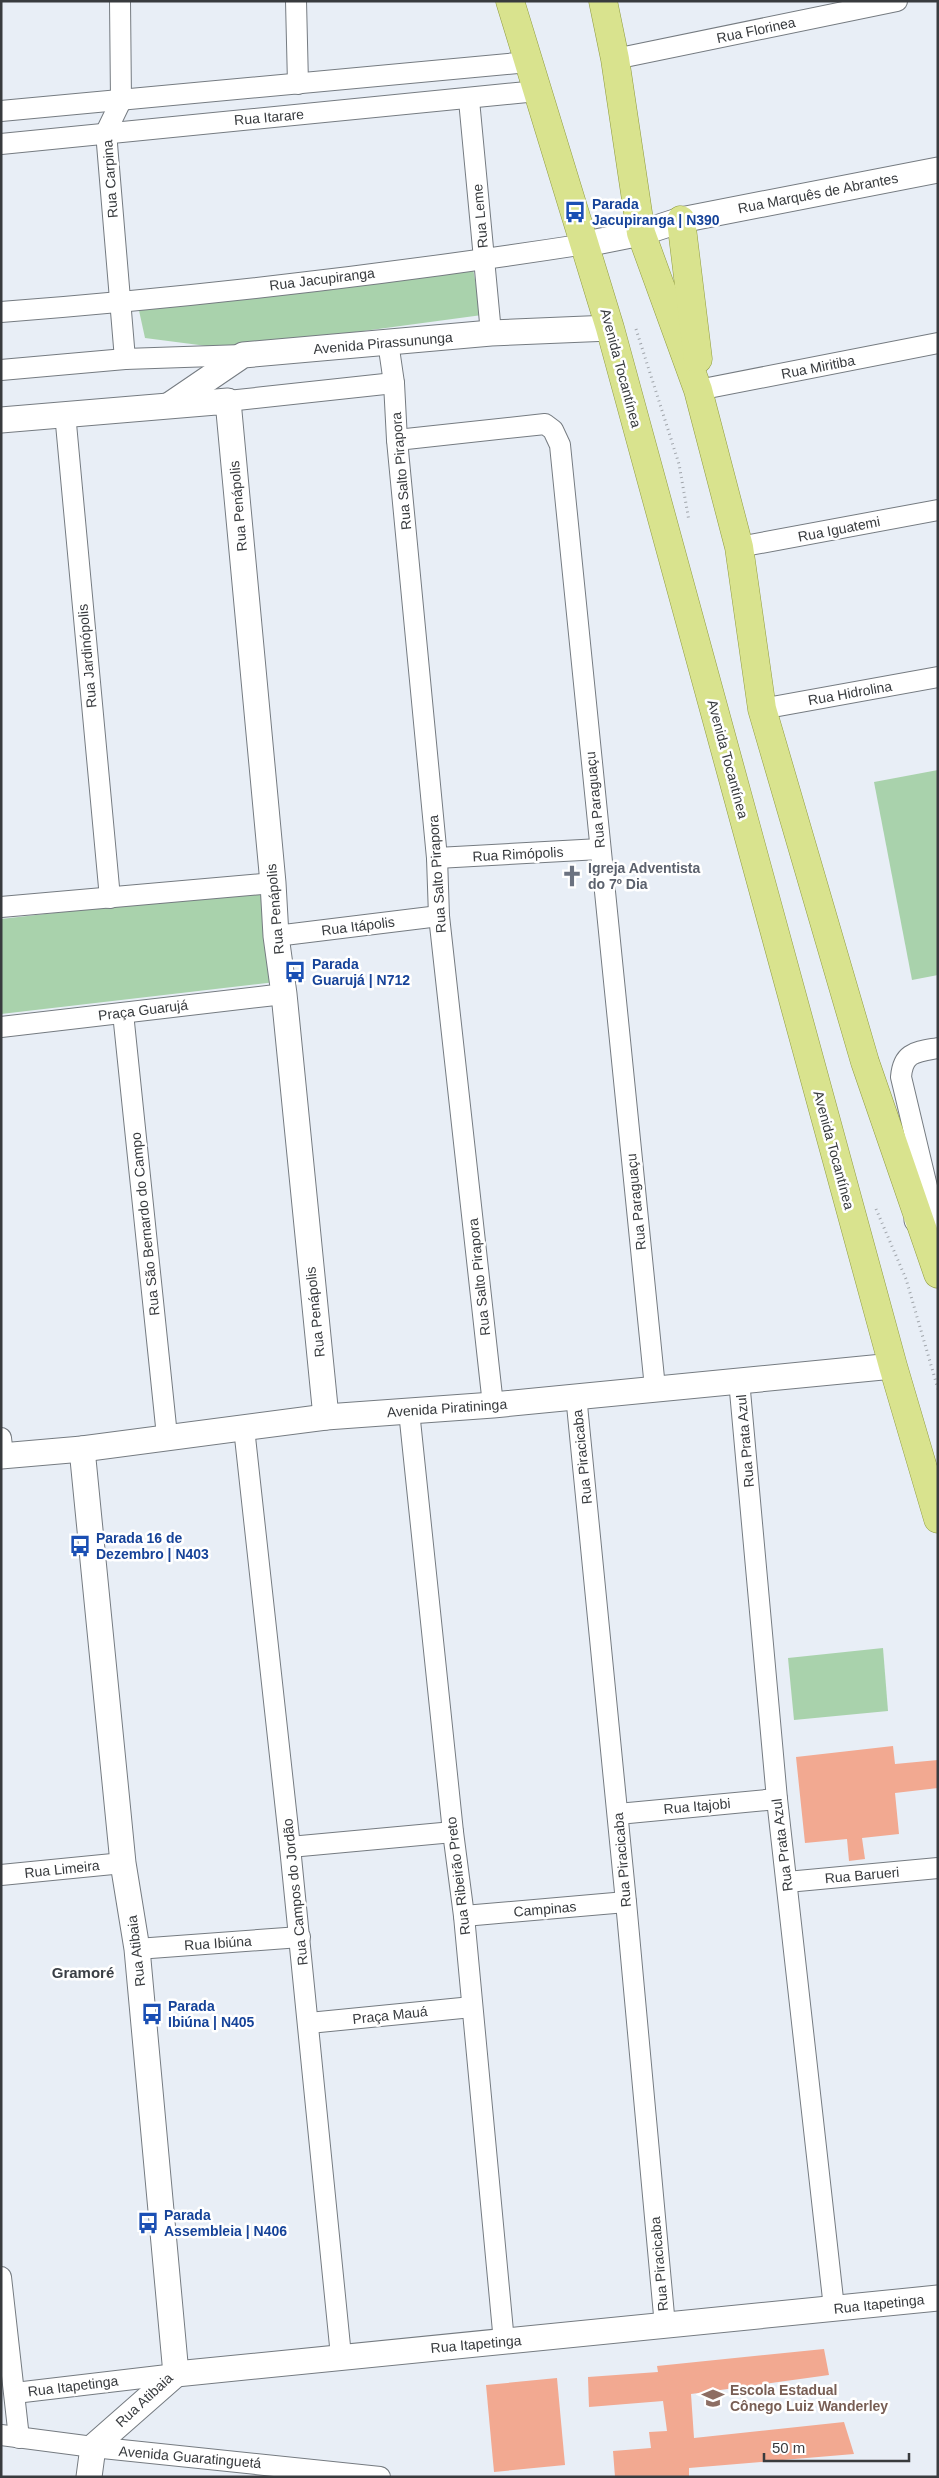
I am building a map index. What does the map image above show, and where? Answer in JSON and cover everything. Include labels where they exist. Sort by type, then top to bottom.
[{"type":"main road","name":"Avenida Tocantínea","points":[[510,1],[586,244],[610,328],[893,1366],[938,1519]]},
{"type":"main road","points":[[603,1],[614,59],[640,233],[698,390],[739,548],[762,709],[865,1062],[930,1217],[938,1274]]},
{"type":"main road","points":[[681,220],[698,362],[698,390]]},
{"type":"street","name":"Rua Carpina","points":[[120,1],[121,100],[106,132],[125,359]]},
{"type":"street","points":[[296,1],[298,84]]},
{"type":"street","name":"Rua Florinea","points":[[614,59],[897,1]]},
{"type":"street","points":[[1,111],[528,62]]},
{"type":"street","name":"Rua Itarare","points":[[1,144],[106,132],[469,100],[537,91]]},
{"type":"street","name":"Rua Leme","points":[[469,100],[491,333]]},
{"type":"street","name":"Rua Marquês de Abrantes","points":[[640,233],[681,220],[938,170]]},
{"type":"street","name":"Rua Jacupiranga","points":[[1,312],[119,303],[484,260],[586,244],[640,233]]},
{"type":"street","name":"Avenida Pirassununga","points":[[170,404],[242,355],[491,333],[610,328]]},
{"type":"street","name":"Rua Salto Pirapora","points":[[388,342],[394,383],[397,440],[437,858],[439,916],[494,1405]]},
{"type":"street","name":"Rua Miritiba","points":[[698,390],[938,343]]},
{"type":"street","points":[[1,370],[125,359],[242,355]]},
{"type":"street","name":"Avenida Pirassununga","points":[[1,420],[170,404],[228,401],[394,383]]},
{"type":"street","name":"Rua Penápolis","points":[[228,401],[274,883],[276,936],[284,994],[326,1417]]},
{"type":"street","name":"Rua Jardinópolis","points":[[65,413],[110,898]]},
{"type":"street","name":"Rua Paraguaçu","points":[[397,440],[545,424],[550,426],[557,436],[655,1388]]},
{"type":"street","name":"Rua Iguatemi","points":[[739,548],[938,510]]},
{"type":"street","name":"Rua Hidrolina","points":[[762,709],[938,677]]},
{"type":"street","name":"Rua Rimópolis","points":[[437,858],[600,849]]},
{"type":"street","points":[[1,907],[274,883]]},
{"type":"street","name":"Rua Itápolis","points":[[276,936],[439,916]]},
{"type":"street","name":"Praça Guarujá","points":[[1,1027],[284,994]]},
{"type":"street","name":"Rua São Bernardo do Campo","points":[[123,1012],[167,1436]]},
{"type":"street","points":[[930,1217],[901,1077],[902,1064],[909,1056],[921,1051],[938,1048]]},
{"type":"street","name":"Avenida Piratininga","points":[[2,1450],[82,1449],[167,1436],[326,1417],[494,1405],[576,1395],[893,1366]]},
{"type":"street","name":"Rua Prata Azul","points":[[739,1380],[777,1799],[834,2308]]},
{"type":"street","name":"Rua Piracicaba","points":[[576,1395],[618,1814],[665,2326]]},
{"type":"street","name":"Rua Ribeirão Preto","points":[[409,1411],[453,1832],[464,1916],[504,2342]]},
{"type":"street","name":"Rua Campos do Jordão","points":[[244,1428],[309,2023],[341,2356]]},
{"type":"street","name":"Rua Atibaia","points":[[82,1449],[124,1863],[137,1949],[176,2374],[93,2447]]},
{"type":"street","name":"Rua Itajobi","points":[[618,1814],[777,1799]]},
{"type":"street","points":[[290,1847],[453,1832]]},
{"type":"street","name":"Rua Limeira","points":[[1,1875],[124,1863]]},
{"type":"street","name":"Rua Barueri","points":[[787,1882],[938,1868]]},
{"type":"street","name":"Campinas","points":[[464,1916],[626,1902]]},
{"type":"street","name":"Rua Ibiúna","points":[[137,1949],[300,1937]]},
{"type":"street","name":"Praça Mauá","points":[[309,2023],[472,2007]]},
{"type":"street","points":[[1,2277],[5,2341],[15,2393],[10,2437]]},
{"type":"street","name":"Rua Itapetinga","points":[[15,2393],[341,2356],[504,2342],[938,2298]]},
{"type":"street","name":"Avenida Guaratinguetá","points":[[10,2437],[252,2470],[380,2477]]},
{"type":"street","points":[[90,2477],[93,2447]]},
{"type":"green space","points":[[473,269],[482,315],[230,349],[145,338],[138,306]]},
{"type":"green space","points":[[938,770],[938,975],[912,980],[874,782]]},
{"type":"green space","points":[[265,889],[276,982],[1,1014],[1,919]]},
{"type":"green space","points":[[883,1648],[888,1711],[794,1720],[788,1658]]},
{"type":"building","points":[[893,1746],[895,1764],[938,1760],[938,1788],[895,1793],[899,1834],[862,1838],[865,1859],[849,1861],[847,1839],[805,1843],[796,1757]]},
{"type":"building","points":[[824,2349],[829,2375],[691,2394],[694,2438],[844,2422],[854,2454],[689,2468],[689,2476],[615,2477],[613,2451],[651,2448],[649,2432],[667,2431],[663,2401],[589,2407],[588,2377],[658,2372],[657,2366]]},
{"type":"building","points":[[557,2378],[565,2465],[494,2472],[486,2385]]},
{"type":"place","name":"Parada Jacupiranga | N390","points":[[575,212]]},
{"type":"place","name":"Igreja Adventista do 7º Dia","points":[[572,876]]},
{"type":"place","name":"Parada Guarujá | N712","points":[[295,972]]},
{"type":"place","name":"Parada 16 de Dezembro | N403","points":[[80,1546]]},
{"type":"place","name":"Parada Ibiúna | N405","points":[[152,2014]]},
{"type":"place","name":"Parada Assembleia | N406","points":[[148,2223]]},
{"type":"place","name":"Escola Estadual Cônego Luiz Wanderley","points":[[713,2398]]},
{"type":"district","name":"Gramoré","points":[[83,1973]]}]
